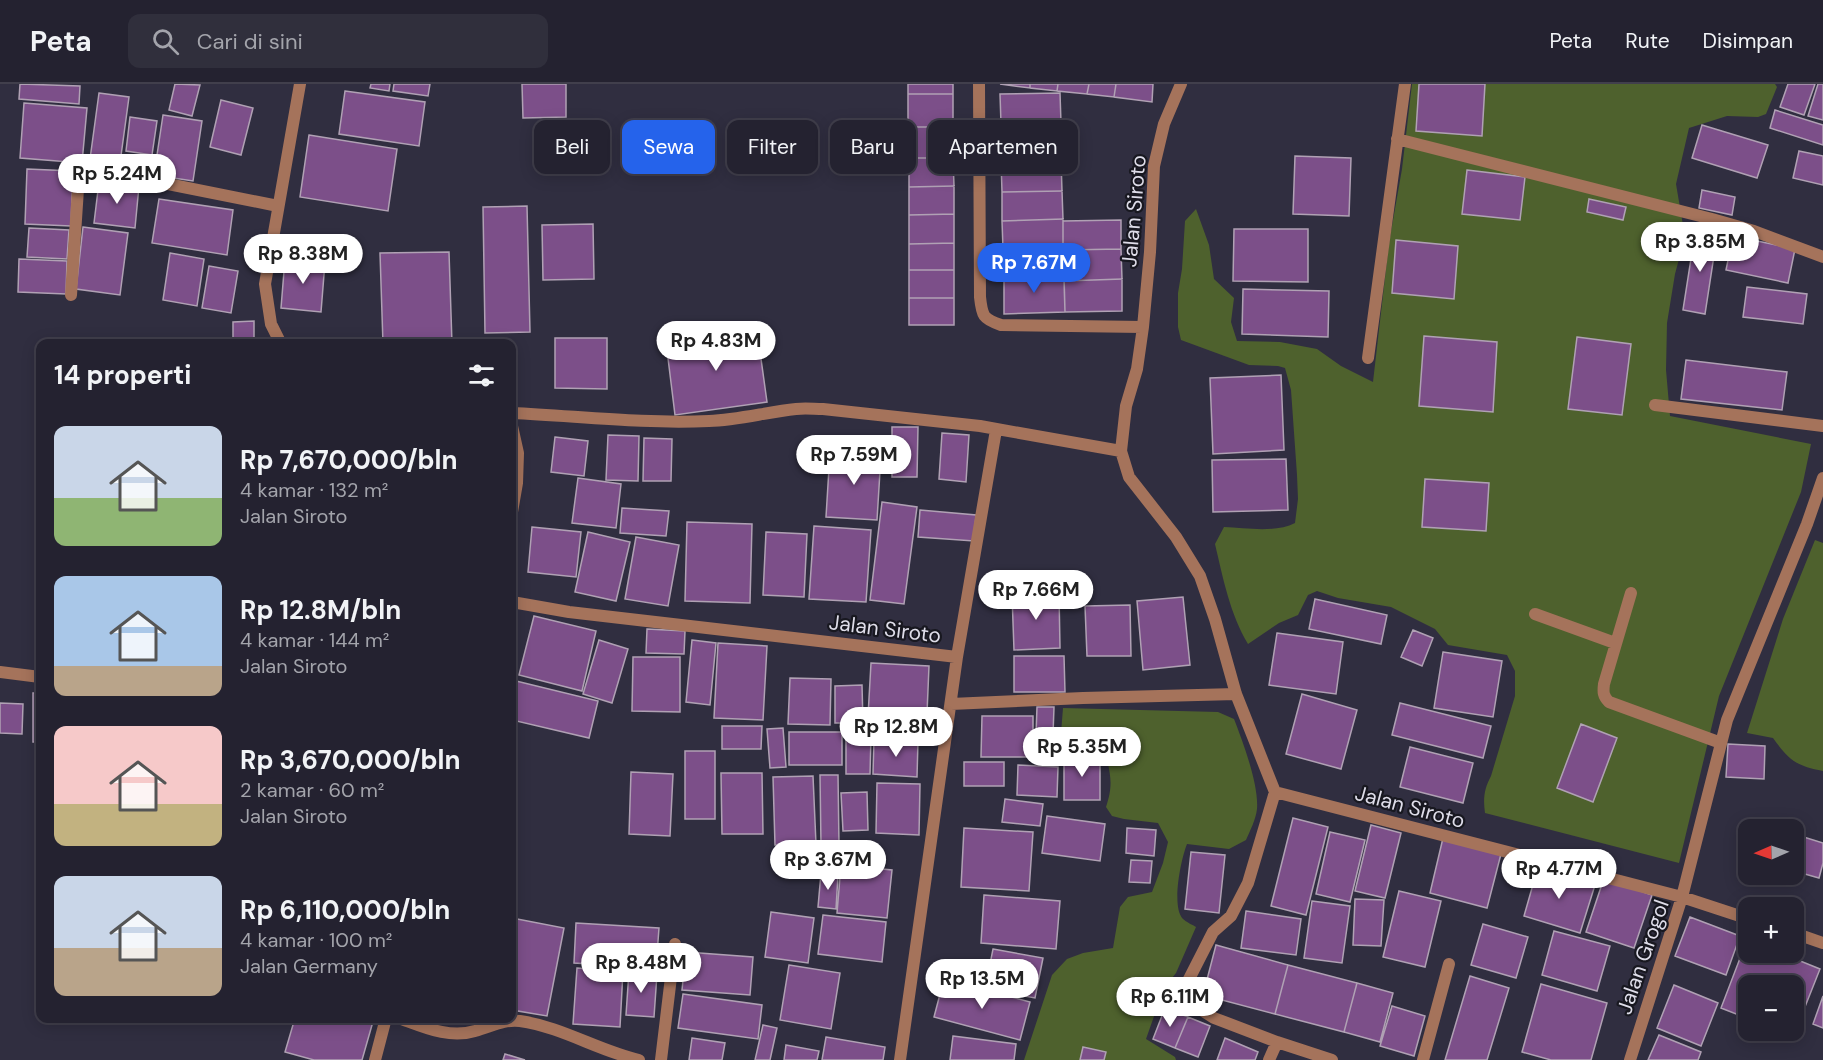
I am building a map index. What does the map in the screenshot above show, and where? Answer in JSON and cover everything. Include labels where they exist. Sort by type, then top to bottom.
[{"type":"street","points":[[278,339],[271,324],[266,284],[300,84]]},
{"type":"street","points":[[979,84],[982,313],[988,321],[1001,326],[1143,327]]},
{"type":"street","name":"Jalan Siroto","points":[[1181,84],[1164,124],[1154,166],[1150,252],[1143,327],[1137,369],[1126,406],[1120,451],[1129,477],[1176,537],[1200,576],[1236,694],[1275,792],[1682,897]]},
{"type":"street","points":[[1368,358],[1405,84]]},
{"type":"street","points":[[1397,139],[1712,219],[1823,256]]},
{"type":"street","points":[[71,295],[78,189],[85,174],[93,170],[135,176],[278,206]]},
{"type":"street","points":[[1655,405],[1823,426]]},
{"type":"street","points":[[516,413],[586,416],[644,422],[682,422],[714,421],[798,408],[823,409],[952,422],[1120,451]]},
{"type":"street","points":[[957,657],[996,430]]},
{"type":"street","points":[[516,444],[518,453],[516,489]]},
{"type":"street","points":[[1682,897],[1727,720],[1807,524],[1823,478]]},
{"type":"street","points":[[1631,592],[1603,692],[1610,702],[1720,743]]},
{"type":"street","name":"Jalan Siroto","points":[[516,603],[569,612],[957,657],[900,1060]]},
{"type":"street","points":[[1535,614],[1615,643]]},
{"type":"street","points":[[0,672],[36,676]]},
{"type":"street","points":[[951,704],[1236,694]]},
{"type":"street","points":[[1275,792],[1248,883],[1231,916],[1213,932],[1186,985],[1189,1002],[1214,1018],[1332,1060]]},
{"type":"street","name":"Jalan Grogol","points":[[1630,1060],[1682,897],[1738,915]]},
{"type":"street","points":[[1804,936],[1823,943]]},
{"type":"street","points":[[661,1060],[675,944]]},
{"type":"street","points":[[1423,1060],[1449,964]]},
{"type":"street","points":[[516,1022],[581,1039],[621,1056],[639,1060]]},
{"type":"street","points":[[375,1060],[385,1023]]},
{"type":"street","points":[[413,1023],[438,1032],[453,1034],[476,1031],[501,1023]]},
{"type":"street","points":[[1269,1060],[1277,1042]]},
{"type":"green space","points":[[1412,84],[1775,84],[1777,87],[1766,114],[1758,117],[1727,116],[1689,128],[1676,184],[1685,237],[1675,274],[1667,323],[1666,370],[1670,416],[1811,444],[1801,492],[1719,696],[1679,863],[1485,813],[1485,790],[1515,696],[1515,671],[1507,655],[1448,645],[1435,629],[1391,607],[1338,598],[1317,591],[1308,595],[1298,615],[1279,623],[1248,644],[1232,608],[1215,544],[1224,527],[1270,529],[1295,523],[1298,499],[1291,390],[1285,368],[1249,365],[1181,340],[1178,327],[1178,293],[1185,221],[1196,209],[1209,245],[1214,279],[1234,298],[1231,322],[1237,341],[1280,342],[1317,349],[1341,366],[1373,382],[1389,243],[1402,169]]},
{"type":"green space","points":[[1815,540],[1823,543],[1823,771],[1794,761],[1773,738],[1747,733],[1783,619]]},
{"type":"green space","points":[[1063,708],[1218,712],[1234,719],[1246,751],[1256,788],[1257,809],[1246,840],[1229,849],[1187,844],[1182,860],[1177,894],[1179,913],[1184,920],[1196,927],[1176,973],[1164,988],[1146,1039],[1175,1057],[1176,1060],[1024,1060],[1052,975],[1067,959],[1083,953],[1113,948],[1120,907],[1128,897],[1152,892],[1168,842],[1158,823],[1112,816],[1106,807],[1111,785],[1105,750],[1060,746]]},
{"type":"building","points":[[20,84],[80,86],[79,104],[19,99]]},
{"type":"building","points":[[175,84],[200,85],[192,116],[169,110]]},
{"type":"building","points":[[371,84],[390,84],[389,91],[370,88]]},
{"type":"building","points":[[394,84],[430,84],[428,96],[393,91]]},
{"type":"building","points":[[522,84],[566,84],[566,117],[523,118]]},
{"type":"building","points":[[908,84],[953,84],[953,94],[908,94]]},
{"type":"building","points":[[1000,84],[1030,84],[1030,88]]},
{"type":"building","points":[[1030,84],[1058,84],[1057,91],[1030,88]]},
{"type":"building","points":[[1058,84],[1089,84],[1087,94],[1057,91]]},
{"type":"building","points":[[1089,84],[1116,84],[1114,97],[1087,94]]},
{"type":"building","points":[[1116,84],[1153,84],[1152,102],[1114,97]]},
{"type":"building","points":[[1419,84],[1485,84],[1482,136],[1416,131]]},
{"type":"building","points":[[1788,84],[1815,84],[1804,115],[1780,107]]},
{"type":"building","points":[[1818,84],[1823,84],[1823,120],[1808,116]]},
{"type":"building","points":[[345,91],[425,102],[419,146],[339,134]]},
{"type":"building","points":[[99,93],[129,97],[120,163],[90,159]]},
{"type":"building","points":[[1060,93],[1061,120],[1001,120],[1000,94]]},
{"type":"building","points":[[908,94],[953,94],[953,120],[928,120],[928,127],[916,127],[916,120],[908,120]]},
{"type":"building","points":[[221,100],[253,108],[241,155],[210,147]]},
{"type":"building","points":[[24,103],[87,108],[82,163],[20,158]]},
{"type":"building","points":[[1775,110],[1823,125],[1823,145],[1770,128]]},
{"type":"building","points":[[163,115],[202,121],[193,181],[154,175]]},
{"type":"building","points":[[130,117],[157,121],[152,155],[126,151]]},
{"type":"building","points":[[1702,125],[1768,145],[1757,178],[1692,158]]},
{"type":"building","points":[[916,127],[928,127],[928,158],[916,158]]},
{"type":"building","points":[[309,135],[397,149],[388,211],[300,197]]},
{"type":"building","points":[[1799,151],[1823,156],[1823,185],[1793,178]]},
{"type":"building","points":[[1295,156],[1351,158],[1349,216],[1293,214]]},
{"type":"building","points":[[916,158],[928,158],[928,174],[954,174],[954,186],[909,187],[909,174],[916,174]]},
{"type":"building","points":[[27,169],[73,171],[71,226],[25,224]]},
{"type":"building","points":[[1467,170],[1525,177],[1520,220],[1462,214]]},
{"type":"building","points":[[1001,174],[1061,174],[1062,191],[1002,192]]},
{"type":"building","points":[[99,182],[139,186],[135,228],[94,223]]},
{"type":"building","points":[[954,186],[954,214],[909,215],[909,187]]},
{"type":"building","points":[[1702,190],[1735,197],[1732,215],[1699,208]]},
{"type":"building","points":[[1062,191],[1063,219],[1002,221],[1002,192]]},
{"type":"building","points":[[159,199],[233,210],[227,255],[152,243]]},
{"type":"building","points":[[1589,199],[1626,207],[1623,220],[1587,212]]},
{"type":"building","points":[[527,206],[530,332],[485,333],[483,207]]},
{"type":"building","points":[[954,214],[954,243],[909,244],[909,215]]},
{"type":"building","points":[[1063,219],[1063,247],[1003,249],[1002,221]]},
{"type":"building","points":[[1121,220],[1121,249],[1063,250],[1063,221]]},
{"type":"building","points":[[593,224],[594,279],[543,280],[542,225]]},
{"type":"building","points":[[83,227],[128,233],[120,295],[76,289]]},
{"type":"building","points":[[29,228],[69,230],[67,259],[27,257]]},
{"type":"building","points":[[1234,229],[1308,229],[1308,282],[1233,281]]},
{"type":"building","points":[[1695,233],[1717,236],[1705,314],[1683,310]]},
{"type":"building","points":[[1733,236],[1795,249],[1788,283],[1726,270]]},
{"type":"building","points":[[1396,240],[1458,246],[1454,299],[1392,293]]},
{"type":"building","points":[[954,243],[954,270],[909,270],[909,244]]},
{"type":"building","points":[[1063,247],[1064,275],[1004,276],[1003,249]]},
{"type":"building","points":[[1121,249],[1122,279],[1064,281],[1063,250]]},
{"type":"building","points":[[449,252],[452,339],[383,339],[380,253]]},
{"type":"building","points":[[170,253],[204,259],[197,306],[163,300]]},
{"type":"building","points":[[19,259],[67,261],[66,294],[18,292]]},
{"type":"building","points":[[285,259],[325,262],[321,312],[281,308]]},
{"type":"building","points":[[209,266],[238,271],[231,313],[202,308]]},
{"type":"building","points":[[909,270],[954,270],[954,298],[909,298]]},
{"type":"building","points":[[1064,275],[1065,312],[1004,314],[1004,276]]},
{"type":"building","points":[[1122,279],[1122,311],[1065,312],[1064,281]]},
{"type":"building","points":[[1747,287],[1807,294],[1803,324],[1743,317]]},
{"type":"building","points":[[1243,289],[1329,291],[1328,337],[1242,334]]},
{"type":"building","points":[[909,298],[954,298],[954,325],[909,325]]},
{"type":"building","points":[[254,321],[254,339],[233,339],[233,322]]},
{"type":"building","points":[[757,330],[767,402],[675,415],[666,342]]},
{"type":"building","points":[[1424,336],[1497,342],[1493,412],[1419,406]]},
{"type":"building","points":[[1577,337],[1631,344],[1622,415],[1568,409]]},
{"type":"building","points":[[555,338],[607,338],[607,389],[555,388]]},
{"type":"building","points":[[1686,360],[1787,372],[1782,410],[1681,399]]},
{"type":"building","points":[[1281,375],[1284,450],[1213,454],[1210,378]]},
{"type":"building","points":[[892,427],[918,427],[917,477],[892,477]]},
{"type":"building","points":[[942,433],[969,435],[966,482],[939,479]]},
{"type":"building","points":[[608,435],[639,436],[638,481],[606,480]]},
{"type":"building","points":[[555,437],[588,441],[584,476],[551,472]]},
{"type":"building","points":[[644,438],[672,439],[671,481],[643,481]]},
{"type":"building","points":[[830,452],[881,455],[877,520],[826,517]]},
{"type":"building","points":[[1286,459],[1288,510],[1213,512],[1212,460]]},
{"type":"building","points":[[578,478],[621,484],[616,528],[572,523]]},
{"type":"building","points":[[1425,479],[1489,483],[1486,531],[1422,527]]},
{"type":"building","points":[[882,502],[917,507],[904,604],[870,600]]},
{"type":"building","points":[[622,508],[669,511],[666,536],[620,533]]},
{"type":"building","points":[[920,510],[976,515],[974,541],[918,537]]},
{"type":"building","points":[[687,522],[752,524],[750,603],[685,601]]},
{"type":"building","points":[[814,526],[871,530],[866,602],[809,599]]},
{"type":"building","points":[[532,527],[581,532],[576,577],[528,572]]},
{"type":"building","points":[[588,532],[630,542],[616,601],[575,592]]},
{"type":"building","points":[[766,532],[807,534],[804,597],[763,595]]},
{"type":"building","points":[[636,537],[679,545],[668,606],[625,599]]},
{"type":"building","points":[[1059,593],[1060,648],[1014,650],[1012,595]]},
{"type":"building","points":[[1183,597],[1190,665],[1143,670],[1137,601]]},
{"type":"building","points":[[1315,599],[1387,615],[1381,644],[1309,629]]},
{"type":"building","points":[[1130,605],[1131,656],[1087,656],[1085,606]]},
{"type":"building","points":[[534,616],[596,631],[582,691],[519,675]]},
{"type":"building","points":[[647,629],[685,631],[684,654],[646,653]]},
{"type":"building","points":[[1413,630],[1433,638],[1422,666],[1401,657]]},
{"type":"building","points":[[1277,633],[1343,642],[1336,694],[1269,685]]},
{"type":"building","points":[[599,640],[628,649],[612,703],[583,694]]},
{"type":"building","points":[[692,640],[716,643],[710,705],[686,702]]},
{"type":"building","points":[[718,643],[767,646],[763,720],[714,718]]},
{"type":"building","points":[[1443,652],[1502,661],[1493,717],[1434,708]]},
{"type":"building","points":[[1014,656],[1064,656],[1065,692],[1014,692]]},
{"type":"building","points":[[633,657],[680,657],[680,712],[632,711]]},
{"type":"building","points":[[871,663],[929,666],[926,737],[867,734]]},
{"type":"building","points":[[790,678],[831,679],[830,725],[788,724]]},
{"type":"building","points":[[516,681],[598,701],[589,738],[516,721]]},
{"type":"building","points":[[862,685],[863,723],[835,723],[835,686]]},
{"type":"building","points":[[33,693],[36,693],[36,742],[33,742]]},
{"type":"building","points":[[1302,694],[1357,710],[1341,769],[1286,754]]},
{"type":"building","points":[[0,703],[23,704],[22,734],[0,733]]},
{"type":"building","points":[[1400,703],[1491,726],[1483,758],[1392,735]]},
{"type":"building","points":[[1037,707],[1054,707],[1052,763],[1035,762]]},
{"type":"building","points":[[982,716],[1033,716],[1033,757],[981,757]]},
{"type":"building","points":[[1581,724],[1617,738],[1593,802],[1557,788]]},
{"type":"building","points":[[722,726],[762,726],[761,749],[722,749]]},
{"type":"building","points":[[783,728],[786,767],[770,768],[767,729]]},
{"type":"building","points":[[789,732],[842,732],[842,765],[789,765]]},
{"type":"building","points":[[846,735],[871,736],[870,774],[846,774]]},
{"type":"building","points":[[874,739],[918,741],[917,777],[873,774]]},
{"type":"building","points":[[1728,744],[1765,746],[1764,779],[1726,777]]},
{"type":"building","points":[[1410,747],[1473,763],[1463,803],[1400,787]]},
{"type":"building","points":[[685,751],[715,751],[715,819],[685,819]]},
{"type":"building","points":[[1064,755],[1100,755],[1100,800],[1064,800]]},
{"type":"building","points":[[964,762],[1004,762],[1004,786],[964,786]]},
{"type":"building","points":[[1018,765],[1058,767],[1057,797],[1017,795]]},
{"type":"building","points":[[631,772],[673,774],[670,836],[629,834]]},
{"type":"building","points":[[721,773],[762,773],[763,834],[722,834]]},
{"type":"building","points":[[820,775],[838,775],[839,845],[821,845]]},
{"type":"building","points":[[813,776],[816,844],[775,845],[773,777]]},
{"type":"building","points":[[877,783],[920,784],[919,835],[876,833]]},
{"type":"building","points":[[867,792],[868,830],[843,831],[841,793]]},
{"type":"building","points":[[1005,799],[1043,804],[1040,826],[1002,822]]},
{"type":"building","points":[[1047,816],[1105,824],[1100,861],[1042,853]]},
{"type":"building","points":[[1293,818],[1328,827],[1306,915],[1271,906]]},
{"type":"building","points":[[1371,825],[1401,833],[1385,898],[1355,891]]},
{"type":"building","points":[[964,828],[1033,832],[1029,891],[961,887]]},
{"type":"building","points":[[1127,828],[1156,830],[1154,856],[1126,853]]},
{"type":"building","points":[[1330,832],[1365,840],[1350,902],[1316,894]]},
{"type":"building","points":[[1804,837],[1823,843],[1823,863],[1819,878],[1804,874]]},
{"type":"building","points":[[1443,838],[1501,854],[1487,908],[1430,893]]},
{"type":"building","points":[[1191,852],[1225,855],[1219,913],[1185,909]]},
{"type":"building","points":[[1131,860],[1152,861],[1150,883],[1129,882]]},
{"type":"building","points":[[841,865],[892,870],[887,918],[837,913]]},
{"type":"building","points":[[1538,867],[1595,885],[1580,933],[1524,916]]},
{"type":"building","points":[[821,873],[838,875],[836,909],[818,907]]},
{"type":"building","points":[[1604,878],[1652,895],[1634,948],[1586,932]]},
{"type":"building","points":[[1399,891],[1441,901],[1425,967],[1383,957]]},
{"type":"building","points":[[984,895],[1060,901],[1056,949],[981,943]]},
{"type":"building","points":[[1355,899],[1384,900],[1381,946],[1353,945]]},
{"type":"building","points":[[1312,901],[1350,906],[1342,963],[1304,958]]},
{"type":"building","points":[[1246,911],[1301,919],[1296,955],[1241,948]]},
{"type":"building","points":[[771,912],[814,918],[808,963],[765,957]]},
{"type":"building","points":[[823,915],[886,922],[882,962],[818,954]]},
{"type":"building","points":[[1690,917],[1738,935],[1738,942],[1726,975],[1675,956]]},
{"type":"building","points":[[516,919],[564,928],[547,1016],[516,1011]]},
{"type":"building","points":[[576,923],[659,928],[656,968],[574,963]]},
{"type":"building","points":[[1483,924],[1528,937],[1516,978],[1471,965]]},
{"type":"building","points":[[1554,931],[1610,946],[1597,991],[1542,975]]},
{"type":"building","points":[[1216,945],[1288,965],[1275,1014],[1203,995]]},
{"type":"building","points":[[993,949],[1043,958],[1035,998],[985,989]]},
{"type":"building","points":[[686,952],[753,957],[750,995],[682,990]]},
{"type":"building","points":[[1738,963],[1804,963],[1820,969],[1804,1009],[1804,975],[1738,975],[1738,1015],[1721,1008]]},
{"type":"building","points":[[789,965],[840,973],[831,1029],[780,1020]]},
{"type":"building","points":[[1288,965],[1357,983],[1344,1032],[1275,1014]]},
{"type":"building","points":[[577,968],[623,971],[620,1027],[573,1024]]},
{"type":"building","points":[[629,971],[657,974],[654,1017],[626,1015]]},
{"type":"building","points":[[1470,976],[1509,988],[1487,1060],[1445,1060]]},
{"type":"building","points":[[944,979],[1030,1002],[1020,1040],[934,1017]]},
{"type":"building","points":[[1357,983],[1393,993],[1380,1042],[1344,1032]]},
{"type":"building","points":[[1541,984],[1607,1003],[1591,1060],[1551,1060],[1522,1052]]},
{"type":"building","points":[[1674,985],[1718,1003],[1701,1046],[1657,1028]]},
{"type":"building","points":[[683,994],[762,1005],[758,1039],[678,1028]]},
{"type":"building","points":[[1823,996],[1823,1028],[1813,1024]]},
{"type":"building","points":[[1392,1006],[1425,1016],[1414,1056],[1380,1046]]},
{"type":"building","points":[[1165,1008],[1188,1017],[1175,1048],[1153,1039]]},
{"type":"building","points":[[1188,1017],[1210,1026],[1198,1057],[1175,1048]]},
{"type":"building","points":[[294,1023],[373,1023],[362,1060],[314,1060],[285,1052]]},
{"type":"building","points":[[763,1025],[777,1028],[770,1060],[755,1060]]},
{"type":"building","points":[[1659,1035],[1701,1052],[1698,1060],[1648,1060]]},
{"type":"building","points":[[953,1036],[1016,1044],[1014,1060],[950,1060]]},
{"type":"building","points":[[826,1037],[885,1047],[883,1060],[822,1060]]},
{"type":"building","points":[[692,1038],[725,1043],[722,1060],[689,1060]]},
{"type":"building","points":[[1225,1038],[1258,1052],[1255,1060],[1217,1060]]},
{"type":"building","points":[[786,1045],[819,1051],[817,1060],[784,1060]]},
{"type":"building","points":[[1083,1047],[1106,1052],[1104,1060],[1080,1060]]},
{"type":"building","points":[[505,1054],[525,1060],[503,1060]]}]
